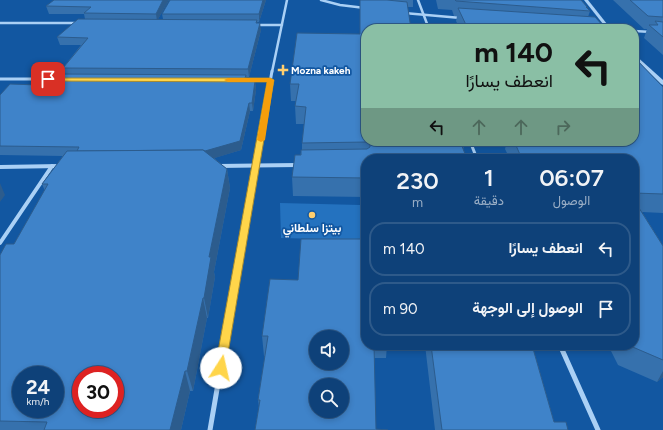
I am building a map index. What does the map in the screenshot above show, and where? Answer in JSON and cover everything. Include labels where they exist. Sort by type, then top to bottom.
[{"type":"street","points":[[210,430],[257,165],[270,80],[287,0]]},
{"type":"street","points":[[321,0],[340,5],[370,9]]},
{"type":"street","points":[[418,0],[427,24]]},
{"type":"street","points":[[586,0],[605,24]]},
{"type":"street","points":[[401,13],[464,19]]},
{"type":"street","points":[[0,23],[80,24]]},
{"type":"street","points":[[251,25],[282,25]]},
{"type":"street","points":[[639,31],[656,32]]},
{"type":"street","points":[[639,59],[663,83]]},
{"type":"street","points":[[0,79],[64,79]]},
{"type":"street","points":[[238,80],[270,80]]},
{"type":"street","points":[[209,166],[304,165]]},
{"type":"street","points":[[0,243],[52,166]]},
{"type":"street","points":[[0,167],[68,166]]},
{"type":"street","points":[[562,350],[598,430]]},
{"type":"shaded area","points":[[280,203],[360,205],[361,240],[281,238]]},
{"type":"building","points":[[54,0],[163,0],[156,14],[84,13],[91,7],[46,6]]},
{"type":"building","points":[[170,0],[263,0],[259,14],[162,14]]},
{"type":"building","points":[[360,0],[407,2],[410,24],[361,24],[361,142],[302,143],[306,107],[295,106],[299,84],[290,84],[297,33],[360,34]]},
{"type":"building","points":[[455,0],[581,0],[590,11],[456,1]]},
{"type":"building","points":[[630,0],[663,0],[663,17],[648,16]]},
{"type":"building","points":[[458,8],[595,17],[601,24],[466,24]]},
{"type":"building","points":[[78,19],[257,20],[256,23],[260,23],[248,69],[63,68],[88,38],[57,37]]},
{"type":"building","points":[[655,21],[663,22],[663,37],[649,25],[658,25]]},
{"type":"building","points":[[639,62],[663,87],[663,194],[639,193],[639,154],[520,154],[516,146],[639,146]]},
{"type":"building","points":[[58,74],[246,75],[244,81],[255,81],[252,103],[249,103],[240,141],[205,151],[77,151],[79,147],[0,146],[0,95],[10,84],[38,85],[40,81],[52,81]]},
{"type":"building","points":[[462,146],[465,154],[361,154],[361,178],[292,177],[295,155],[301,155],[301,150],[367,149],[370,147]]},
{"type":"building","points":[[203,150],[227,169],[209,257],[211,257],[204,298],[187,371],[185,371],[170,430],[44,430],[47,422],[0,421],[0,255],[6,244],[14,244],[48,184],[42,184],[67,151]]},
{"type":"building","points":[[639,208],[663,246],[663,360],[639,350]]},
{"type":"building","points":[[301,239],[361,239],[361,350],[374,350],[376,429],[388,430],[255,430],[268,336],[262,336],[270,279],[298,280]]},
{"type":"building","points":[[432,350],[533,350],[554,422],[566,422],[568,430],[442,430]]},
{"type":"slow traffic","points":[[228,80],[270,80],[261,140]]},
{"type":"place","name":"Mozna kakeh","points":[[283,70]]},
{"type":"place","name":"بيتزا سلطاني","points":[[312,215]]},
{"type":"route","points":[[48,79],[270,80],[257,165],[221,368]]}]
